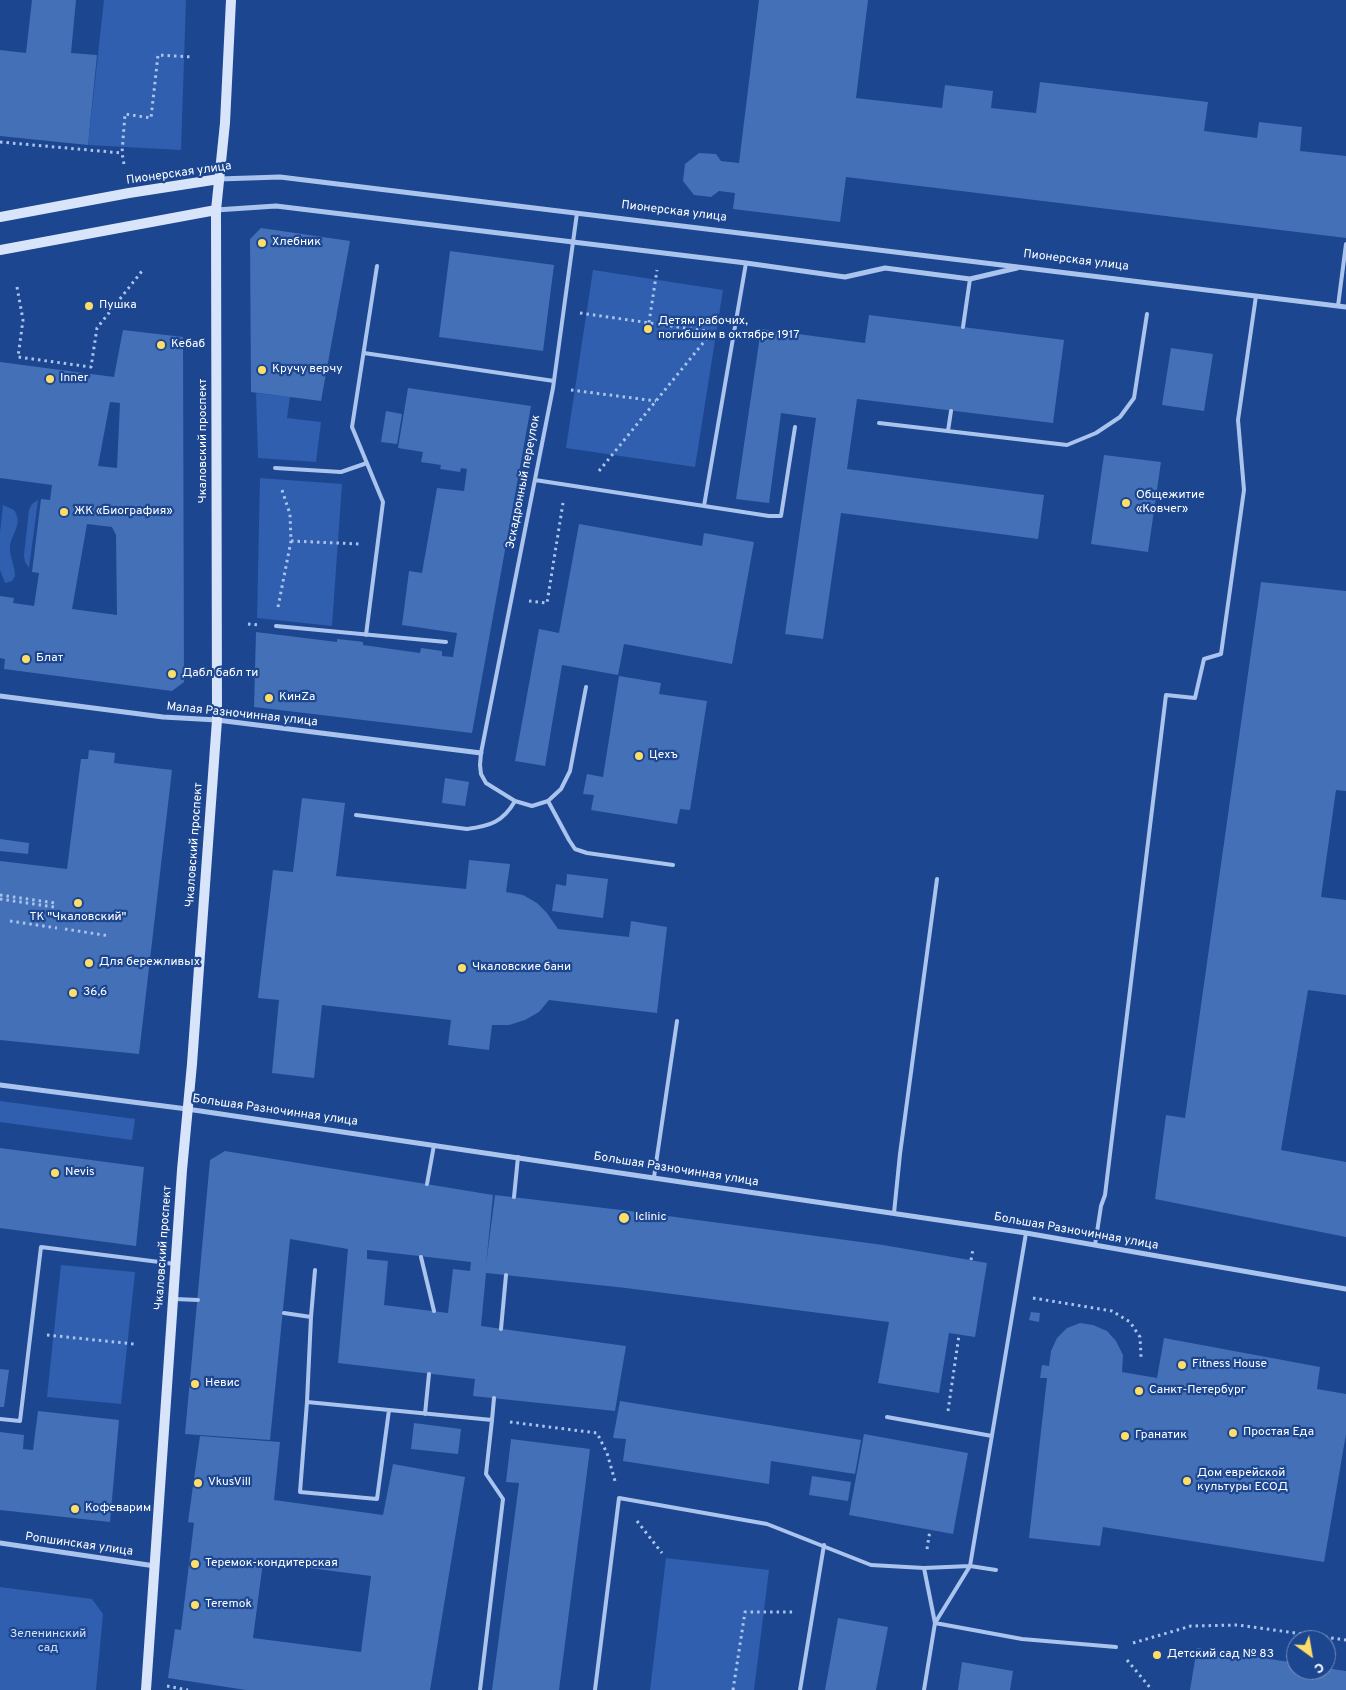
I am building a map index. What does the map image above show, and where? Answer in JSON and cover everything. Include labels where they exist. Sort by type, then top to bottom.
[{"type":"street","name":"Чкаловский проспект","points":[[146,1690],[175,1264],[192,1064],[217,720],[216,210],[225,123],[231,0]]},
{"type":"street","name":"Пионерская улица","points":[[0,217],[129,193],[219,179],[280,177],[1346,307]]},
{"type":"street","points":[[0,250],[216,210],[276,206],[746,263],[845,277],[885,268],[970,279],[1021,267]]},
{"type":"street","name":"Малая Разночинная улица","points":[[0,696],[163,717],[217,720],[481,753]]},
{"type":"street","name":"Большая Разночинная улица","points":[[0,1085],[187,1109],[1026,1233],[1346,1289]]},
{"type":"street","name":"Ропшинская улица","points":[[0,1543],[155,1566]]},
{"type":"lane","name":"Эскадронный переулок","points":[[515,801],[486,783],[481,774],[481,753],[553,388],[577,213]]},
{"type":"lane","points":[[1338,306],[1346,244]]},
{"type":"lane","points":[[704,506],[746,263]]},
{"type":"lane","points":[[366,635],[383,502],[352,427],[377,266]]},
{"type":"lane","points":[[963,327],[970,279]]},
{"type":"lane","points":[[1095,1245],[1101,1206],[1105,1195],[1166,695],[1196,698],[1204,659],[1221,654],[1244,490],[1238,420],[1256,296]]},
{"type":"lane","points":[[879,423],[1066,444],[1096,433],[1120,417],[1134,398],[1147,314]]},
{"type":"lane","points":[[364,353],[554,381]]},
{"type":"lane","points":[[948,431],[951,411]]},
{"type":"lane","points":[[535,480],[769,516],[780,516],[795,427]]},
{"type":"lane","points":[[275,468],[341,472],[367,463]]},
{"type":"lane","points":[[276,626],[446,642]]},
{"type":"lane","points":[[356,815],[467,829],[484,827],[498,820],[510,811],[515,801],[532,806],[548,801],[562,789],[570,771],[586,686]]},
{"type":"lane","points":[[548,801],[575,849],[587,853],[673,865]]},
{"type":"lane","points":[[894,1214],[900,1154],[937,879]]},
{"type":"lane","points":[[654,1177],[677,1021]]},
{"type":"lane","points":[[427,1184],[434,1145]]},
{"type":"lane","points":[[514,1197],[518,1157]]},
{"type":"lane","points":[[935,1623],[970,1566],[1026,1233]]},
{"type":"lane","points":[[0,1419],[20,1421],[41,1247],[175,1264]]},
{"type":"lane","points":[[421,1257],[434,1311]]},
{"type":"lane","points":[[315,1270],[300,1492],[377,1500],[389,1410]]},
{"type":"lane","points":[[501,1328],[506,1275]]},
{"type":"lane","points":[[173,1299],[198,1300]]},
{"type":"lane","points":[[284,1313],[311,1317]]},
{"type":"lane","points":[[425,1414],[429,1374]]},
{"type":"lane","points":[[480,1690],[503,1500],[486,1474],[494,1398]]},
{"type":"lane","points":[[307,1402],[492,1420]]},
{"type":"lane","points":[[887,1417],[992,1436]]},
{"type":"lane","points":[[596,1690],[619,1498],[767,1524],[871,1565],[924,1568],[970,1566],[996,1570]]},
{"type":"lane","points":[[800,1690],[824,1545]]},
{"type":"lane","points":[[924,1568],[935,1623],[924,1690]]},
{"type":"lane","points":[[935,1623],[1022,1639],[1116,1647]]},
{"type":"path","points":[[124,164],[122,153],[124,114],[151,118],[158,55],[193,57]]},
{"type":"path","points":[[0,142],[122,153]]},
{"type":"path","points":[[648,329],[657,268]]},
{"type":"path","points":[[17,287],[23,320],[18,357],[91,367],[97,328],[142,271]]},
{"type":"path","points":[[564,310],[733,335]]},
{"type":"path","points":[[585,488],[712,332]]},
{"type":"path","points":[[553,388],[656,401]]},
{"type":"path","points":[[275,468],[290,514],[291,541],[278,601],[276,626]]},
{"type":"path","points":[[536,602],[547,603],[566,485]]},
{"type":"path","points":[[291,541],[377,544]]},
{"type":"path","points":[[0,895],[55,905],[0,899]]},
{"type":"path","points":[[10,921],[57,928]]},
{"type":"path","points":[[65,929],[110,936]]},
{"type":"path","points":[[971,1260],[973,1249]]},
{"type":"path","points":[[1032,1298],[1112,1311],[1130,1322],[1140,1337],[1141,1357]]},
{"type":"path","points":[[30,1333],[134,1344]]},
{"type":"path","points":[[945,1428],[960,1335]]},
{"type":"path","points":[[492,1420],[597,1433],[608,1453],[619,1498],[662,1553]]},
{"type":"path","points":[[734,1690],[745,1612],[813,1611]]},
{"type":"path","points":[[1152,1690],[1116,1647],[1191,1626],[1238,1625],[1346,1640]]},
{"type":"path","points":[[163,1686],[188,1690]]},
{"type":"green space","points":[[104,0],[186,0],[181,150],[88,145]]},
{"type":"green space","points":[[593,270],[723,290],[695,467],[566,448]]},
{"type":"green space","points":[[256,393],[290,397],[287,418],[321,422],[316,462],[258,458]]},
{"type":"green space","points":[[260,478],[342,484],[332,626],[257,618]]},
{"type":"green space","points":[[38,500],[29,568],[25,562],[24,555],[29,510],[32,504]]},
{"type":"green space","points":[[3,505],[14,510],[18,519],[10,545],[15,576],[12,581],[5,583],[0,570],[0,532]]},
{"type":"green space","points":[[0,1101],[135,1119],[132,1140],[0,1122]]},
{"type":"green space","points":[[61,1265],[135,1272],[121,1404],[47,1397]]},
{"type":"green space","points":[[666,1558],[769,1570],[754,1690],[650,1690]]},
{"type":"green space","name":"Зеленинский сад","points":[[0,1587],[92,1599],[103,1614],[96,1690],[0,1690]]},
{"type":"building","points":[[32,0],[76,0],[71,53],[97,55],[88,145],[0,136],[0,50],[26,53]]},
{"type":"building","points":[[759,0],[868,0],[856,98],[942,108],[945,85],[993,91],[991,108],[1036,113],[1040,82],[1208,102],[1204,131],[1257,138],[1259,122],[1302,127],[1300,151],[1346,156],[1346,238],[846,177],[840,222],[733,209],[735,193],[719,191],[711,197],[694,195],[683,181],[685,164],[699,153],[716,154],[721,161],[739,163]]},
{"type":"building","points":[[261,228],[350,241],[321,401],[251,392],[250,239]]},
{"type":"building","points":[[450,251],[554,265],[543,351],[439,337]]},
{"type":"building","points":[[869,315],[1064,340],[1053,423],[857,399],[847,469],[1044,495],[1038,539],[841,513],[823,639],[785,634],[816,418],[781,413],[769,503],[736,499],[761,329],[865,343]]},
{"type":"building","points":[[123,330],[183,337],[184,682],[172,691],[4,669],[5,659],[0,658],[0,596],[14,598],[13,603],[34,606],[39,573],[32,572],[41,499],[50,500],[52,485],[0,478],[0,362],[114,377]],"holes":[[[110,402],[120,403],[117,468],[98,466]],[[87,524],[112,527],[116,535],[117,615],[72,609]]]},
{"type":"building","points":[[1171,348],[1213,354],[1204,411],[1162,405]]},
{"type":"building","points":[[408,388],[531,406],[472,733],[254,707],[256,632],[337,642],[337,639],[356,641],[363,642],[363,645],[420,653],[421,648],[442,651],[442,656],[453,657],[457,633],[402,625],[409,571],[422,573],[437,488],[464,491],[467,469],[461,468],[460,472],[440,469],[441,465],[421,462],[423,452],[398,448]]},
{"type":"building","points":[[386,411],[402,414],[397,444],[381,442]]},
{"type":"building","name":"Общежитие «Ковчег»","points":[[1104,455],[1161,462],[1148,552],[1091,544]]},
{"type":"building","points":[[579,524],[702,546],[704,533],[754,542],[732,664],[624,644],[618,675],[562,665],[545,766],[515,761],[539,629],[559,633]]},
{"type":"building","points":[[1261,582],[1346,591],[1346,791],[1336,790],[1321,897],[1346,900],[1346,995],[1308,990],[1281,1150],[1346,1162],[1346,1237],[1155,1199],[1166,1115],[1185,1118]]},
{"type":"building","points":[[619,676],[661,683],[659,694],[707,701],[690,810],[680,809],[677,824],[591,810],[594,795],[583,794],[587,774],[603,777]]},
{"type":"building","name":"ТК \"Чкаловский\"","points":[[89,750],[115,753],[114,763],[172,770],[139,1054],[0,1040],[0,861],[67,869],[81,759],[88,759]]},
{"type":"building","points":[[445,778],[469,782],[465,806],[442,803]]},
{"type":"building","name":"Чкаловские бани","points":[[302,798],[345,803],[336,876],[466,889],[469,860],[510,864],[506,892],[523,895],[537,903],[558,929],[629,937],[631,921],[667,927],[657,1013],[549,1000],[539,1012],[525,1020],[509,1025],[492,1025],[489,1050],[448,1045],[451,1020],[322,1005],[314,1078],[272,1073],[279,1000],[258,998],[273,870],[293,872]]},
{"type":"building","points":[[0,839],[29,843],[28,854],[0,851]]},
{"type":"building","points":[[567,874],[608,879],[603,918],[552,911],[556,884],[566,886]]},
{"type":"building","points":[[0,1148],[144,1167],[136,1246],[0,1228]]},
{"type":"building","points":[[225,1151],[493,1195],[486,1265],[495,1195],[883,1245],[987,1263],[975,1337],[949,1333],[939,1393],[878,1383],[889,1322],[626,1288],[486,1273],[481,1326],[626,1346],[615,1411],[473,1396],[475,1379],[338,1363],[348,1249],[290,1239],[270,1440],[185,1434],[210,1160]],"holes":[[[367,1250],[471,1262],[470,1271],[453,1269],[448,1313],[384,1305],[388,1261],[367,1259]]]},
{"type":"building","points":[[1031,1312],[1040,1313],[1039,1322],[1029,1320]]},
{"type":"building","name":"Дом еврейской культуры ЕСОД","points":[[1080,1323],[1093,1325],[1107,1331],[1116,1341],[1123,1355],[1122,1372],[1157,1378],[1164,1338],[1320,1367],[1317,1389],[1346,1394],[1346,1434],[1324,1562],[1103,1527],[1100,1546],[1029,1538],[1047,1378],[1040,1378],[1042,1365],[1049,1366],[1051,1351],[1057,1338],[1067,1328]]},
{"type":"building","points":[[0,1369],[9,1370],[4,1407],[0,1407]]},
{"type":"building","points":[[620,1401],[861,1440],[855,1474],[771,1461],[769,1484],[623,1461],[626,1439],[613,1438]]},
{"type":"building","points":[[38,1411],[119,1420],[110,1522],[0,1510],[0,1432],[24,1435],[23,1449],[33,1450]]},
{"type":"building","points":[[414,1423],[461,1429],[458,1454],[411,1449]]},
{"type":"building","points":[[864,1434],[968,1453],[953,1534],[849,1515]]},
{"type":"building","points":[[200,1436],[280,1442],[274,1500],[383,1515],[393,1464],[465,1477],[430,1690],[246,1690],[168,1678],[175,1629],[181,1630],[194,1523],[188,1522]],"holes":[[[263,1562],[371,1576],[361,1652],[253,1638]]]},
{"type":"building","points":[[511,1439],[590,1449],[559,1690],[492,1690],[519,1483],[506,1482]]},
{"type":"building","points":[[812,1476],[851,1482],[848,1501],[809,1495]]},
{"type":"building","points":[[838,1618],[888,1627],[876,1690],[825,1690]]},
{"type":"building","points":[[1197,1648],[1286,1661],[1286,1680],[1336,1680],[1336,1670],[1346,1671],[1346,1690],[1190,1690]]},
{"type":"building","points":[[962,1662],[1013,1671],[1010,1690],[958,1690]]},
{"type":"place","name":"Хлебник","points":[[262,243]]},
{"type":"place","name":"Пушка","points":[[89,306]]},
{"type":"place","name":"Детям рабочих, погибшим в октябре 1917","points":[[648,329]]},
{"type":"place","name":"Кебаб","points":[[161,345]]},
{"type":"place","name":"Кручу верчу","points":[[262,370]]},
{"type":"place","name":"Inner","points":[[50,379]]},
{"type":"place","name":"Общежитие «Ковчег»","points":[[1126,503]]},
{"type":"place","name":"ЖК «Биография»","points":[[64,512]]},
{"type":"place","name":"Блат","points":[[26,659]]},
{"type":"place","name":"Дабл бабл ти","points":[[172,674]]},
{"type":"place","name":"КинZa","points":[[269,698]]},
{"type":"place","name":"Цехъ","points":[[639,756]]},
{"type":"place","name":"ТК \"Чкаловский\"","points":[[78,903]]},
{"type":"place","name":"Для бережливых","points":[[89,963]]},
{"type":"place","name":"Чкаловские бани","points":[[462,968]]},
{"type":"place","name":"36,6","points":[[73,993]]},
{"type":"place","name":"Nevis","points":[[55,1173]]},
{"type":"place","name":"Iclinic","points":[[624,1218]]},
{"type":"place","name":"Fitness House","points":[[1182,1365]]},
{"type":"place","name":"Невис","points":[[195,1384]]},
{"type":"place","name":"Санкт-Петербург","points":[[1139,1391]]},
{"type":"place","name":"Простая Еда","points":[[1233,1433]]},
{"type":"place","name":"Гранатик","points":[[1125,1436]]},
{"type":"place","name":"Дом еврейской культуры ЕСОД","points":[[1187,1481]]},
{"type":"place","name":"VkusVill","points":[[198,1483]]},
{"type":"place","name":"Кофеварим","points":[[75,1509]]},
{"type":"place","name":"Теремок-кондитерская","points":[[195,1564]]},
{"type":"place","name":"Teremok","points":[[195,1605]]},
{"type":"place","name":"Детский сад № 83","points":[[1157,1655]]}]
